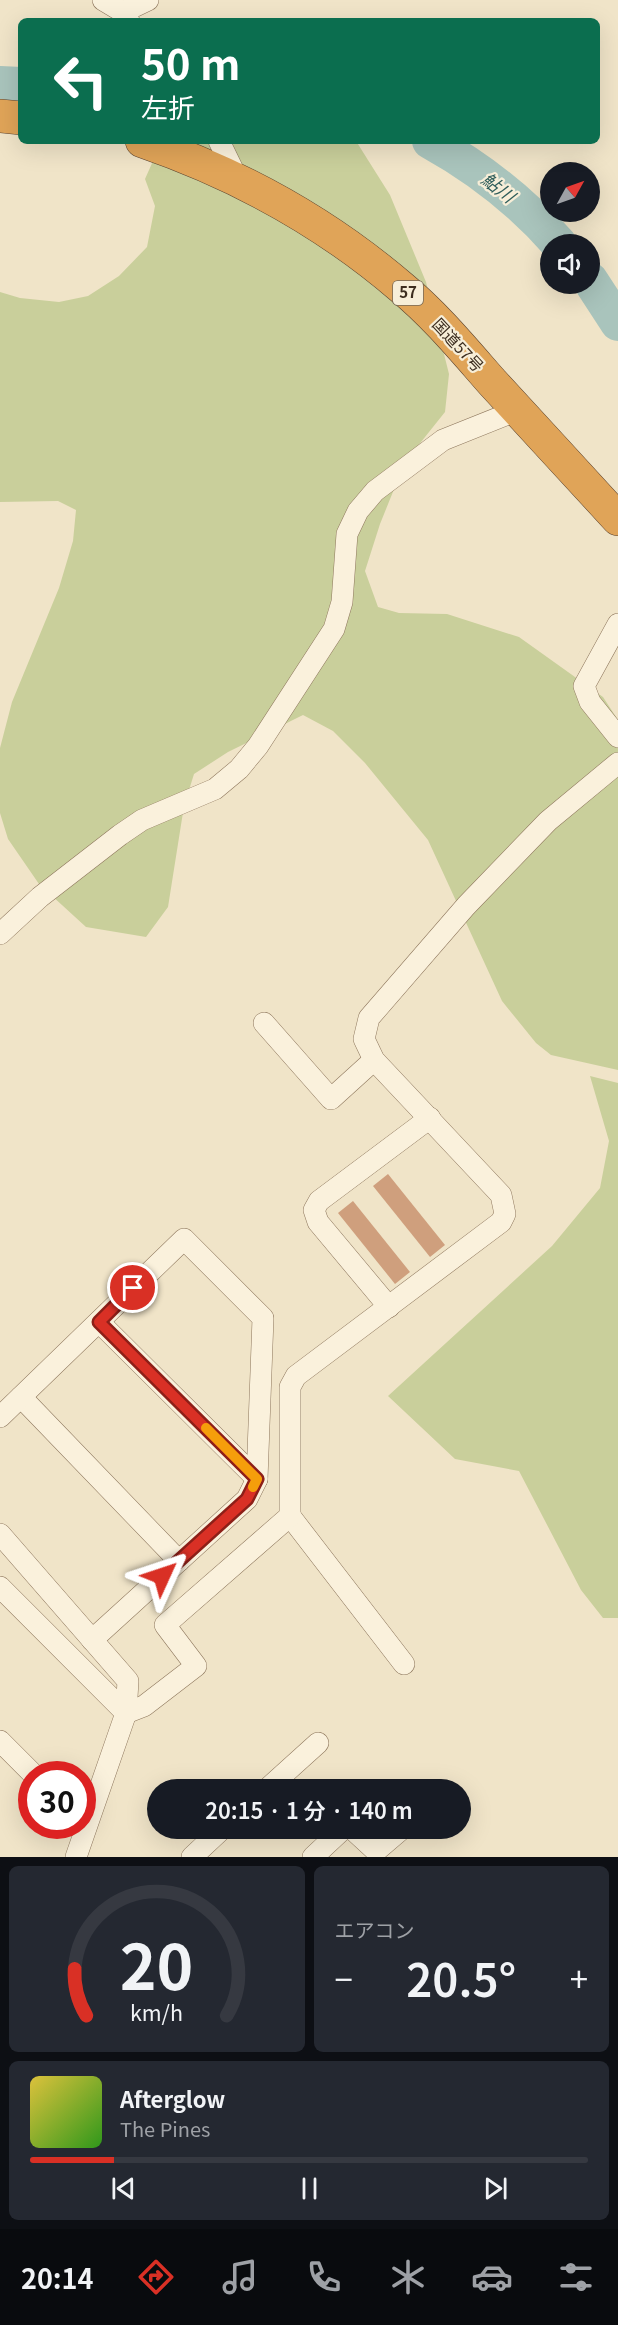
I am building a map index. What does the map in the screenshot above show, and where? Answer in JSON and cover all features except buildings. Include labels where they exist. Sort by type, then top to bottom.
[{"type":"highway","points":[[0,116],[18,118]]},
{"type":"highway","name":"国道57号","points":[[150,144],[237,178],[295,208],[351,246],[402,288],[444,328],[618,519]]},
{"type":"street","points":[[103,0],[126,17],[148,0]]},
{"type":"street","points":[[220,144],[237,178]]},
{"type":"street","points":[[0,934],[40,897],[120,835],[142,820],[215,789],[239,769],[258,746],[334,629],[342,602],[347,534],[358,511],[375,491],[443,440],[518,410]]},
{"type":"street","points":[[618,624],[584,686],[590,702],[618,737]]},
{"type":"street","points":[[404,1664],[290,1516],[290,1387],[296,1376],[501,1221],[506,1214],[501,1195],[374,1060],[364,1039],[369,1018],[466,906],[549,821],[618,763]]},
{"type":"street","points":[[264,1023],[331,1099],[374,1060]]},
{"type":"street","points":[[389,1307],[318,1222],[314,1210],[319,1201],[429,1118]]},
{"type":"street","points":[[0,1417],[184,1239],[263,1318],[257,1479],[247,1499],[92,1640]]},
{"type":"street","points":[[99,1322],[257,1479]]},
{"type":"street","points":[[21,1397],[179,1561]]},
{"type":"street","points":[[126,1713],[144,1706],[196,1666],[165,1625],[290,1516]]},
{"type":"street","points":[[0,1534],[128,1681],[126,1713],[96,1796]]},
{"type":"street","points":[[0,1587],[126,1713]]},
{"type":"street","points":[[0,1741],[20,1761]]},
{"type":"street","points":[[278,1779],[318,1743]]},
{"type":"street","points":[[76,1857],[81,1839]]},
{"type":"street","points":[[192,1857],[211,1839]]},
{"type":"street","points":[[313,1857],[332,1839]]},
{"type":"street","points":[[363,1839],[376,1851],[390,1839]]},
{"type":"green space","points":[[166,144],[358,144],[390,195],[426,282],[449,374],[445,412],[405,462],[380,524],[365,571],[378,607],[399,613],[447,614],[519,637],[603,697],[618,720],[618,1070],[551,1055],[536,1043],[502,1001],[428,840],[365,763],[333,731],[303,715],[228,752],[194,774],[184,806],[168,907],[146,937],[86,927],[39,884],[8,839],[0,813],[0,748],[12,702],[59,588],[73,541],[76,510],[58,501],[0,502],[0,292],[20,298],[59,302],[88,296],[119,276],[147,247],[155,206],[145,179],[157,152]]},
{"type":"green space","points":[[590,1076],[618,1083],[618,1618],[603,1618],[581,1590],[519,1471],[455,1459],[388,1396],[552,1246],[600,1188],[609,1141]]},
{"type":"waterway","name":"鮎川","points":[[0,84],[18,85]]},
{"type":"waterway","name":"鮎川","points":[[435,144],[499,187],[550,234]]},
{"type":"waterway","name":"鮎川","points":[[599,294],[618,323]]},
{"type":"slow traffic","points":[[206,1428],[257,1479],[253,1487]]},
{"type":"route","points":[[133,1288],[99,1322],[257,1479],[247,1499],[162,1576]]}]
